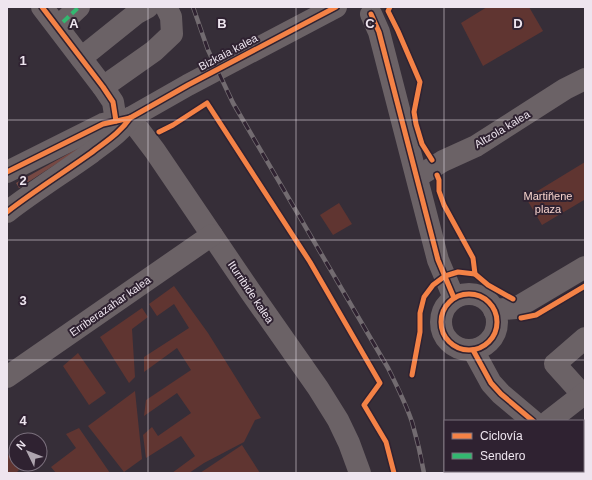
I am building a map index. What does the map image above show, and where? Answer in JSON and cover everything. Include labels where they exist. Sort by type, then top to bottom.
[{"type":"street","name":"Iturribide kalea","points":[[42,7],[103,87],[123,119],[151,145],[318,388],[338,420],[349,443],[360,473]]},
{"type":"street","points":[[64,22],[80,7]]},
{"type":"street","points":[[81,58],[148,7]]},
{"type":"street","points":[[103,87],[154,51],[172,34],[171,18],[166,7]]},
{"type":"street","name":"Bizkaia kalea","points":[[7,172],[103,124],[123,119],[336,7]]},
{"type":"street","points":[[368,9],[379,32],[438,260],[454,298]]},
{"type":"street","name":"Altzola kalea","points":[[417,177],[443,161],[476,146],[565,89],[585,79]]},
{"type":"street","name":"Bizkaia kalea","points":[[7,212],[113,136],[125,126],[123,119]]},
{"type":"street","name":"Erriberazahar kalea","points":[[7,377],[212,235]]},
{"type":"street","points":[[494,310],[516,308],[585,267]]},
{"type":"street","points":[[463,294],[472,294],[481,297],[489,302],[494,310],[497,323],[494,336],[481,348],[463,350],[454,347],[447,341],[442,333],[440,324],[444,309],[454,298],[463,294]]},
{"type":"street","points":[[551,420],[584,394],[555,364],[585,338]]},
{"type":"street","points":[[473,350],[491,383],[501,394],[532,420]]},
{"type":"green space","points":[[487,7],[529,7],[543,31],[483,66],[461,23]]},
{"type":"green space","name":"Martiñene plaza","points":[[585,162],[585,202],[584,200],[542,225],[526,198]]},
{"type":"green space","points":[[339,203],[352,224],[333,235],[320,215]]},
{"type":"green space","points":[[174,286],[208,333],[261,418],[255,420],[244,442],[204,463],[189,473],[172,473],[195,456],[181,436],[146,458],[143,435],[152,427],[158,436],[191,413],[177,393],[144,416],[146,400],[191,370],[177,348],[144,372],[144,357],[189,328],[174,304],[157,316],[149,304]]},
{"type":"green space","points":[[142,308],[148,317],[132,329],[135,377],[129,383],[100,337]]},
{"type":"green space","points":[[78,353],[106,393],[89,405],[63,366]]},
{"type":"green space","points":[[135,391],[142,459],[124,472],[88,426]]},
{"type":"green space","points":[[79,428],[110,473],[56,473],[51,467],[76,448],[66,434]]},
{"type":"green space","points":[[242,445],[260,473],[200,473]]},
{"type":"green space","points":[[8,456],[8,472],[17,472],[16,473],[7,473]]},
{"type":"shaded area","points":[[93,140],[19,188],[16,183]]},
{"type":"railway","points":[[193,7],[208,50],[233,103],[388,368],[412,422],[424,473]]},
{"type":"marked path","points":[[63,22],[79,7]]},
{"type":"cycle path","points":[[42,7],[113,102],[116,121]]},
{"type":"cycle path","points":[[7,172],[103,124],[130,118],[188,85],[336,7]]},
{"type":"cycle path","points":[[390,7],[388,11],[420,82],[414,112],[422,144],[432,160]]},
{"type":"cycle path","points":[[371,14],[379,32],[438,260],[454,298]]},
{"type":"cycle path","points":[[159,132],[173,125],[207,103],[310,262],[380,383],[364,405],[386,442],[394,473]]},
{"type":"cycle path","points":[[7,212],[107,141],[117,133],[130,118]]},
{"type":"cycle path","points":[[437,175],[439,180],[439,191],[444,205],[473,258],[475,274],[488,285],[513,299]]},
{"type":"cycle path","points":[[412,375],[420,332],[420,313],[424,297],[433,285],[445,276],[458,272],[475,274]]},
{"type":"cycle path","points":[[521,318],[536,315],[585,286]]},
{"type":"cycle path","points":[[464,294],[474,294],[489,302],[495,311],[497,322],[495,333],[489,342],[474,350],[464,350],[453,345],[446,338],[441,327],[441,317],[446,306],[453,299],[464,294]]},
{"type":"cycle path","points":[[473,350],[491,383],[501,394],[532,420]]}]
